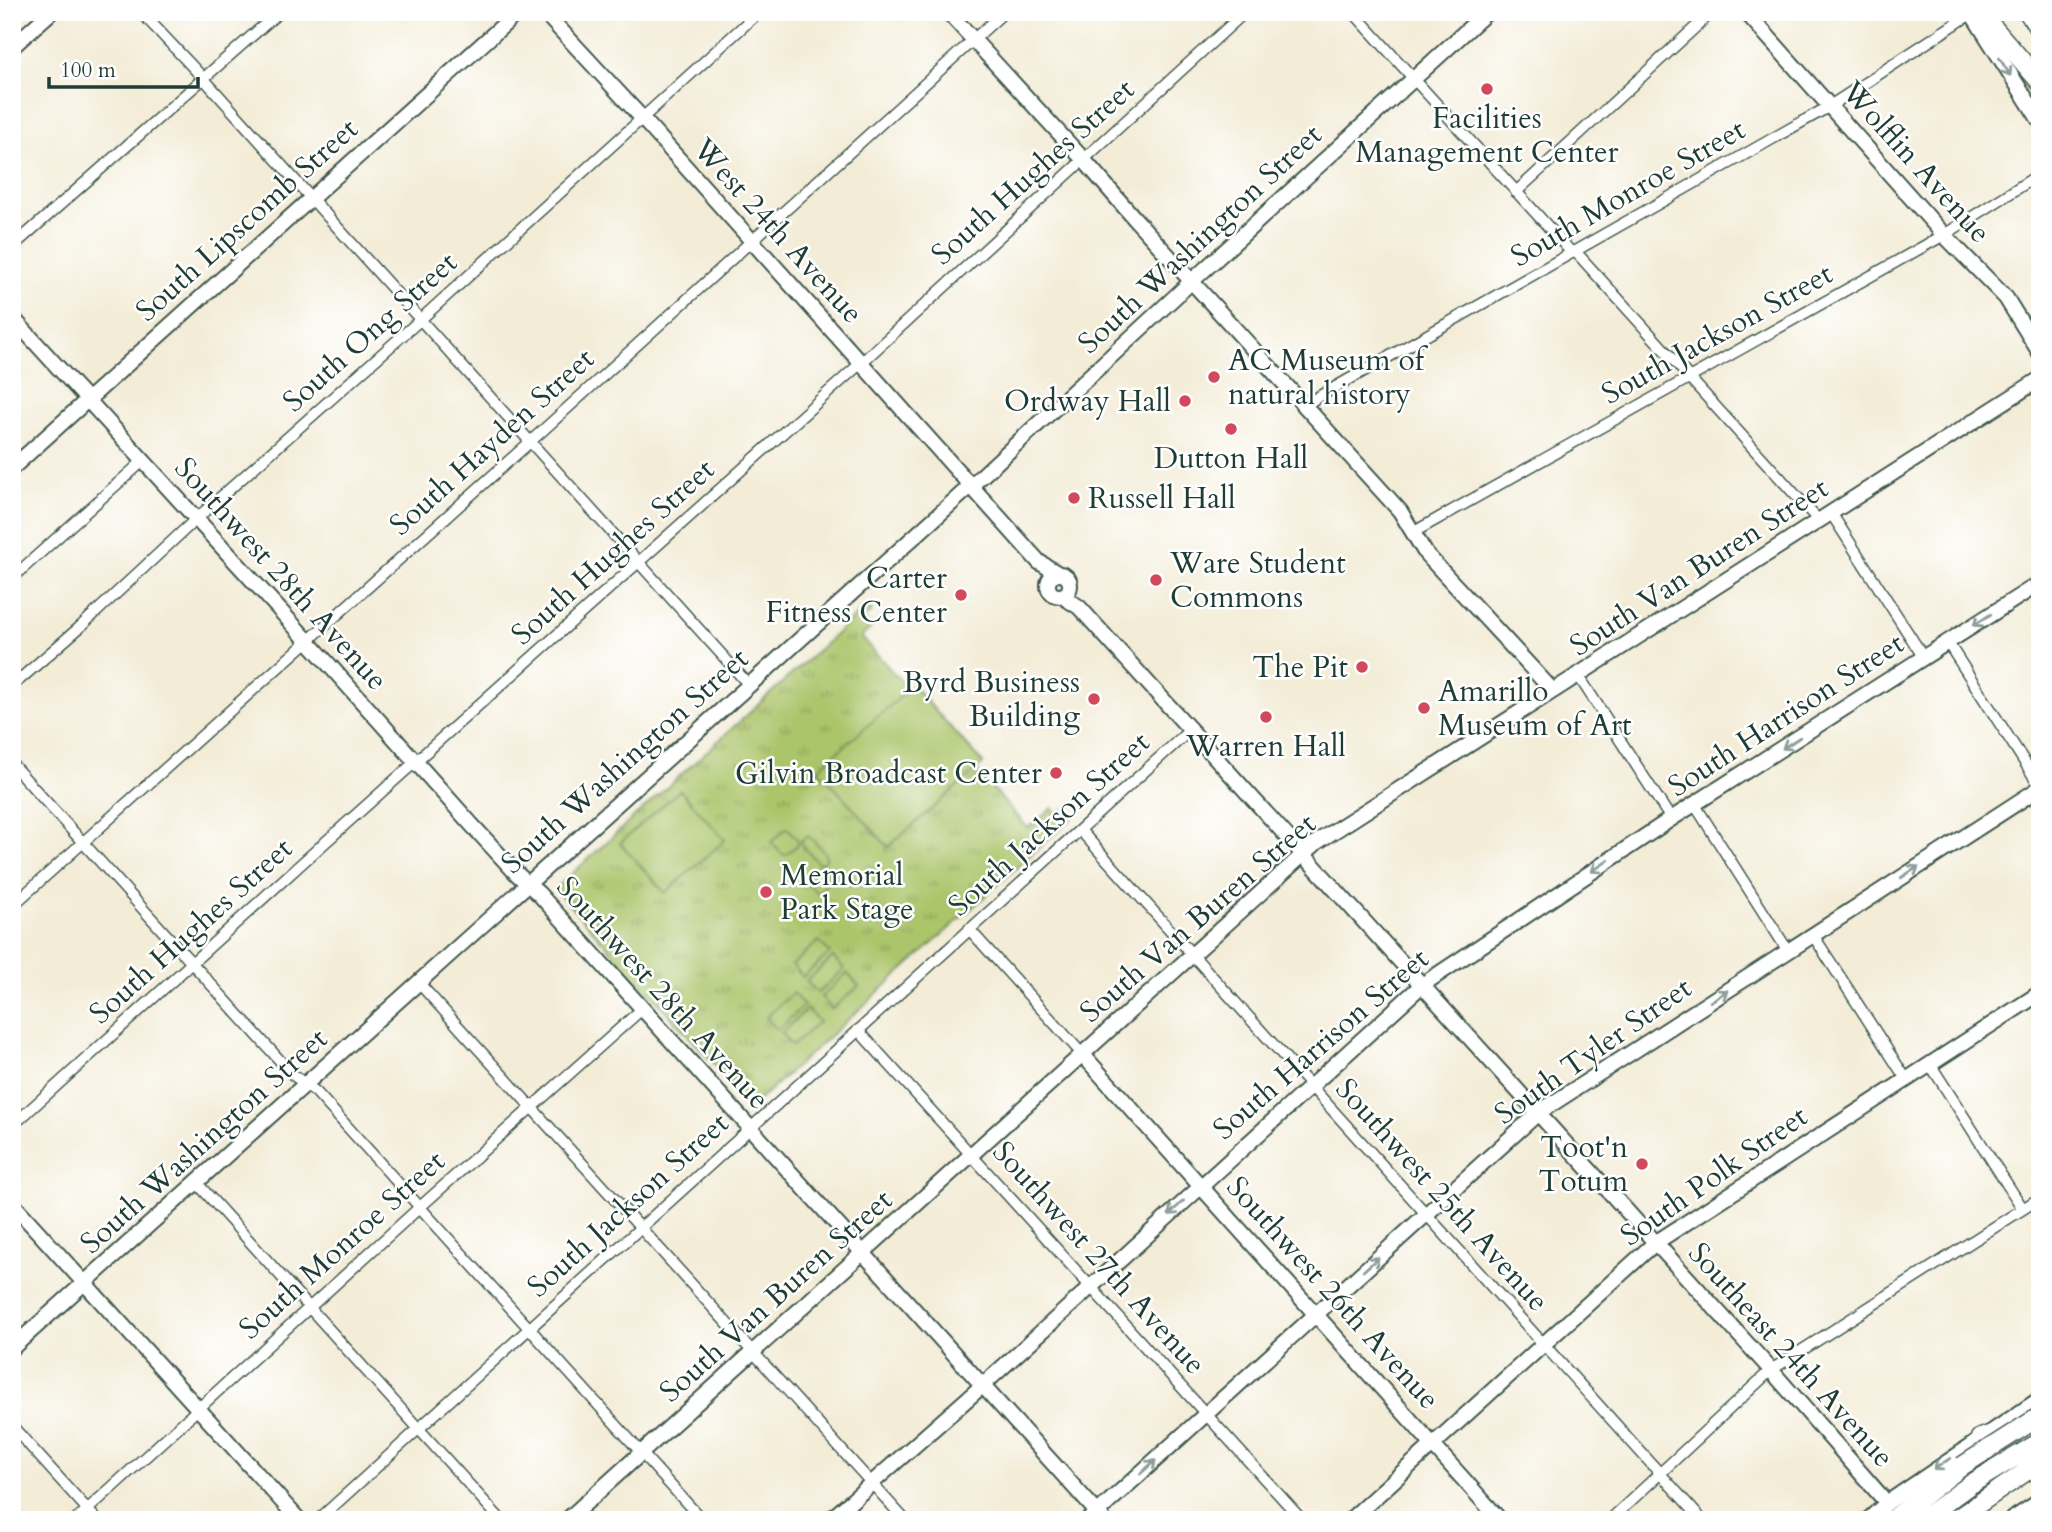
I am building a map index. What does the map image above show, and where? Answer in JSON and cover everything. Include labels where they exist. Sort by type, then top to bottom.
[{"type":"highway","points":[[2028,12],[2040,31]]},
{"type":"highway","points":[[1974,13],[2040,82]]},
{"type":"highway","points":[[1889,1511],[2040,1417]]},
{"type":"highway","points":[[1980,1438],[2040,1417]]},
{"type":"highway","points":[[1921,1520],[1971,1484],[2040,1442]]},
{"type":"highway","points":[[1955,1520],[2040,1462]]},
{"type":"main road","points":[[12,47],[51,12]]},
{"type":"main road","name":"South Lipscomb Street","points":[[12,468],[518,12]]},
{"type":"main road","name":"West 24th Avenue","points":[[544,12],[1040,562],[1057,587],[1079,607],[1302,854]]},
{"type":"main road","points":[[948,12],[1400,511],[1426,554],[1553,691]]},
{"type":"main road","name":"South Washington Street","points":[[12,1348],[971,486],[1487,12]]},
{"type":"main road","name":"Wolflin Avenue","points":[[1746,12],[1944,235],[2006,298],[2040,353]]},
{"type":"main road","points":[[1974,13],[2040,121]]},
{"type":"main road","name":"Southwest 28th Avenue","points":[[12,317],[471,824],[539,894],[751,1128],[1097,1517]]},
{"type":"main road","name":"South Van Buren Street","points":[[567,1520],[1317,842],[2040,379]]},
{"type":"main road","name":"South Harrison Street","points":[[830,1520],[982,1386],[1422,985],[1671,819],[2040,583]]},
{"type":"main road","name":"South Tyler Street","points":[[1097,1517],[1538,1113],[2040,787]]},
{"type":"main road","name":"Southeast 24th Avenue","points":[[1302,854],[1771,1370],[1889,1511]]},
{"type":"main road","name":"South Polk Street","points":[[1350,1520],[1655,1243],[2040,993]]},
{"type":"main road","name":"Southwest 26th Avenue","points":[[1083,1055],[1500,1520]]},
{"type":"main road","points":[[12,1203],[299,1520]]},
{"type":"main road","points":[[1868,1520],[1889,1511],[1980,1438],[2040,1399]]},
{"type":"main road","points":[[2011,1520],[2040,1502]]},
{"type":"street","points":[[141,12],[748,685]]},
{"type":"street","points":[[12,247],[279,12]]},
{"type":"street","name":"South Ong Street","points":[[12,687],[759,12]]},
{"type":"street","name":"South Hayden Street","points":[[12,906],[1004,12]]},
{"type":"street","name":"South Hughes Street","points":[[12,1126],[861,363],[1245,12]]},
{"type":"street","points":[[1353,12],[1516,192],[1825,517],[1924,658]]},
{"type":"street","points":[[1516,192],[1712,12]]},
{"type":"street","name":"South Monroe Street","points":[[1304,405],[1830,106],[1974,13]]},
{"type":"street","name":"South Jackson Street","points":[[1414,532],[1944,235],[2040,174]]},
{"type":"street","points":[[12,578],[143,461]]},
{"type":"street","points":[[1948,643],[2040,787]]},
{"type":"street","points":[[1578,676],[1671,819]]},
{"type":"street","name":"South Jackson Street","points":[[318,1520],[1190,730]]},
{"type":"street","points":[[12,764],[293,1076],[316,1091],[702,1520]]},
{"type":"street","points":[[1695,805],[1788,951]]},
{"type":"street","name":"Southwest 25th Avenue","points":[[1080,830],[1702,1520]]},
{"type":"street","name":"Southwest 26th Avenue","points":[[969,929],[1083,1055]]},
{"type":"street","points":[[1813,935],[1906,1079]]},
{"type":"street","points":[[418,982],[905,1520]]},
{"type":"street","name":"South Monroe Street","points":[[76,1520],[642,1009]]},
{"type":"street","name":"Southwest 27th Avenue","points":[[858,1030],[1302,1520]]},
{"type":"street","points":[[1930,1064],[2023,1209]]},
{"type":"street","points":[[197,1183],[501,1520]]},
{"type":"street","points":[[1610,1520],[1771,1370],[2040,1198]]},
{"type":"street","points":[[12,1426],[97,1520]]},
{"type":"green space","points":[[867,606],[872,611],[863,619],[871,628],[861,637],[908,689],[913,686],[983,763],[976,770],[1028,828],[1052,808],[1058,814],[1064,809],[1072,818],[752,1106],[555,889]]},
{"type":"green space","points":[[913,686],[983,764],[888,847],[818,769]]},
{"type":"green space","points":[[680,790],[725,840],[665,893],[620,843]]},
{"type":"green space","points":[[787,828],[798,840],[797,845],[786,855],[771,842]]},
{"type":"green space","points":[[807,836],[827,858],[821,863],[801,844]]},
{"type":"green space","points":[[817,867],[822,867],[832,879],[817,893],[806,881]]},
{"type":"green space","points":[[819,941],[830,953],[803,977],[792,965]]},
{"type":"green space","points":[[833,957],[844,969],[818,993],[806,981]]},
{"type":"green space","points":[[847,973],[859,986],[832,1009],[821,997]]},
{"type":"green space","points":[[793,993],[804,1006],[777,1030],[766,1017]]},
{"type":"green space","points":[[807,1009],[819,1022],[792,1046],[781,1033]]},
{"type":"place","name":"Facilities Management Center","points":[[1487,89]]},
{"type":"place","name":"AC Museum of natural history","points":[[1214,377]]},
{"type":"place","name":"Ordway Hall","points":[[1185,401]]},
{"type":"place","name":"Dutton Hall","points":[[1231,429]]},
{"type":"place","name":"Russell Hall","points":[[1074,498]]},
{"type":"place","name":"Ware Student Commons","points":[[1156,580]]},
{"type":"place","name":"Carter Fitness Center","points":[[961,595]]},
{"type":"place","name":"The Pit","points":[[1362,667]]},
{"type":"place","name":"Byrd Business Building","points":[[1094,699]]},
{"type":"place","name":"Amarillo Museum of Art","points":[[1424,708]]},
{"type":"place","name":"Warren Hall","points":[[1266,717]]},
{"type":"place","name":"Gilvin Broadcast Center","points":[[1056,773]]},
{"type":"place","name":"Memorial Park Stage","points":[[766,892]]},
{"type":"place","name":"Toot'n Totum","points":[[1642,1164]]}]
